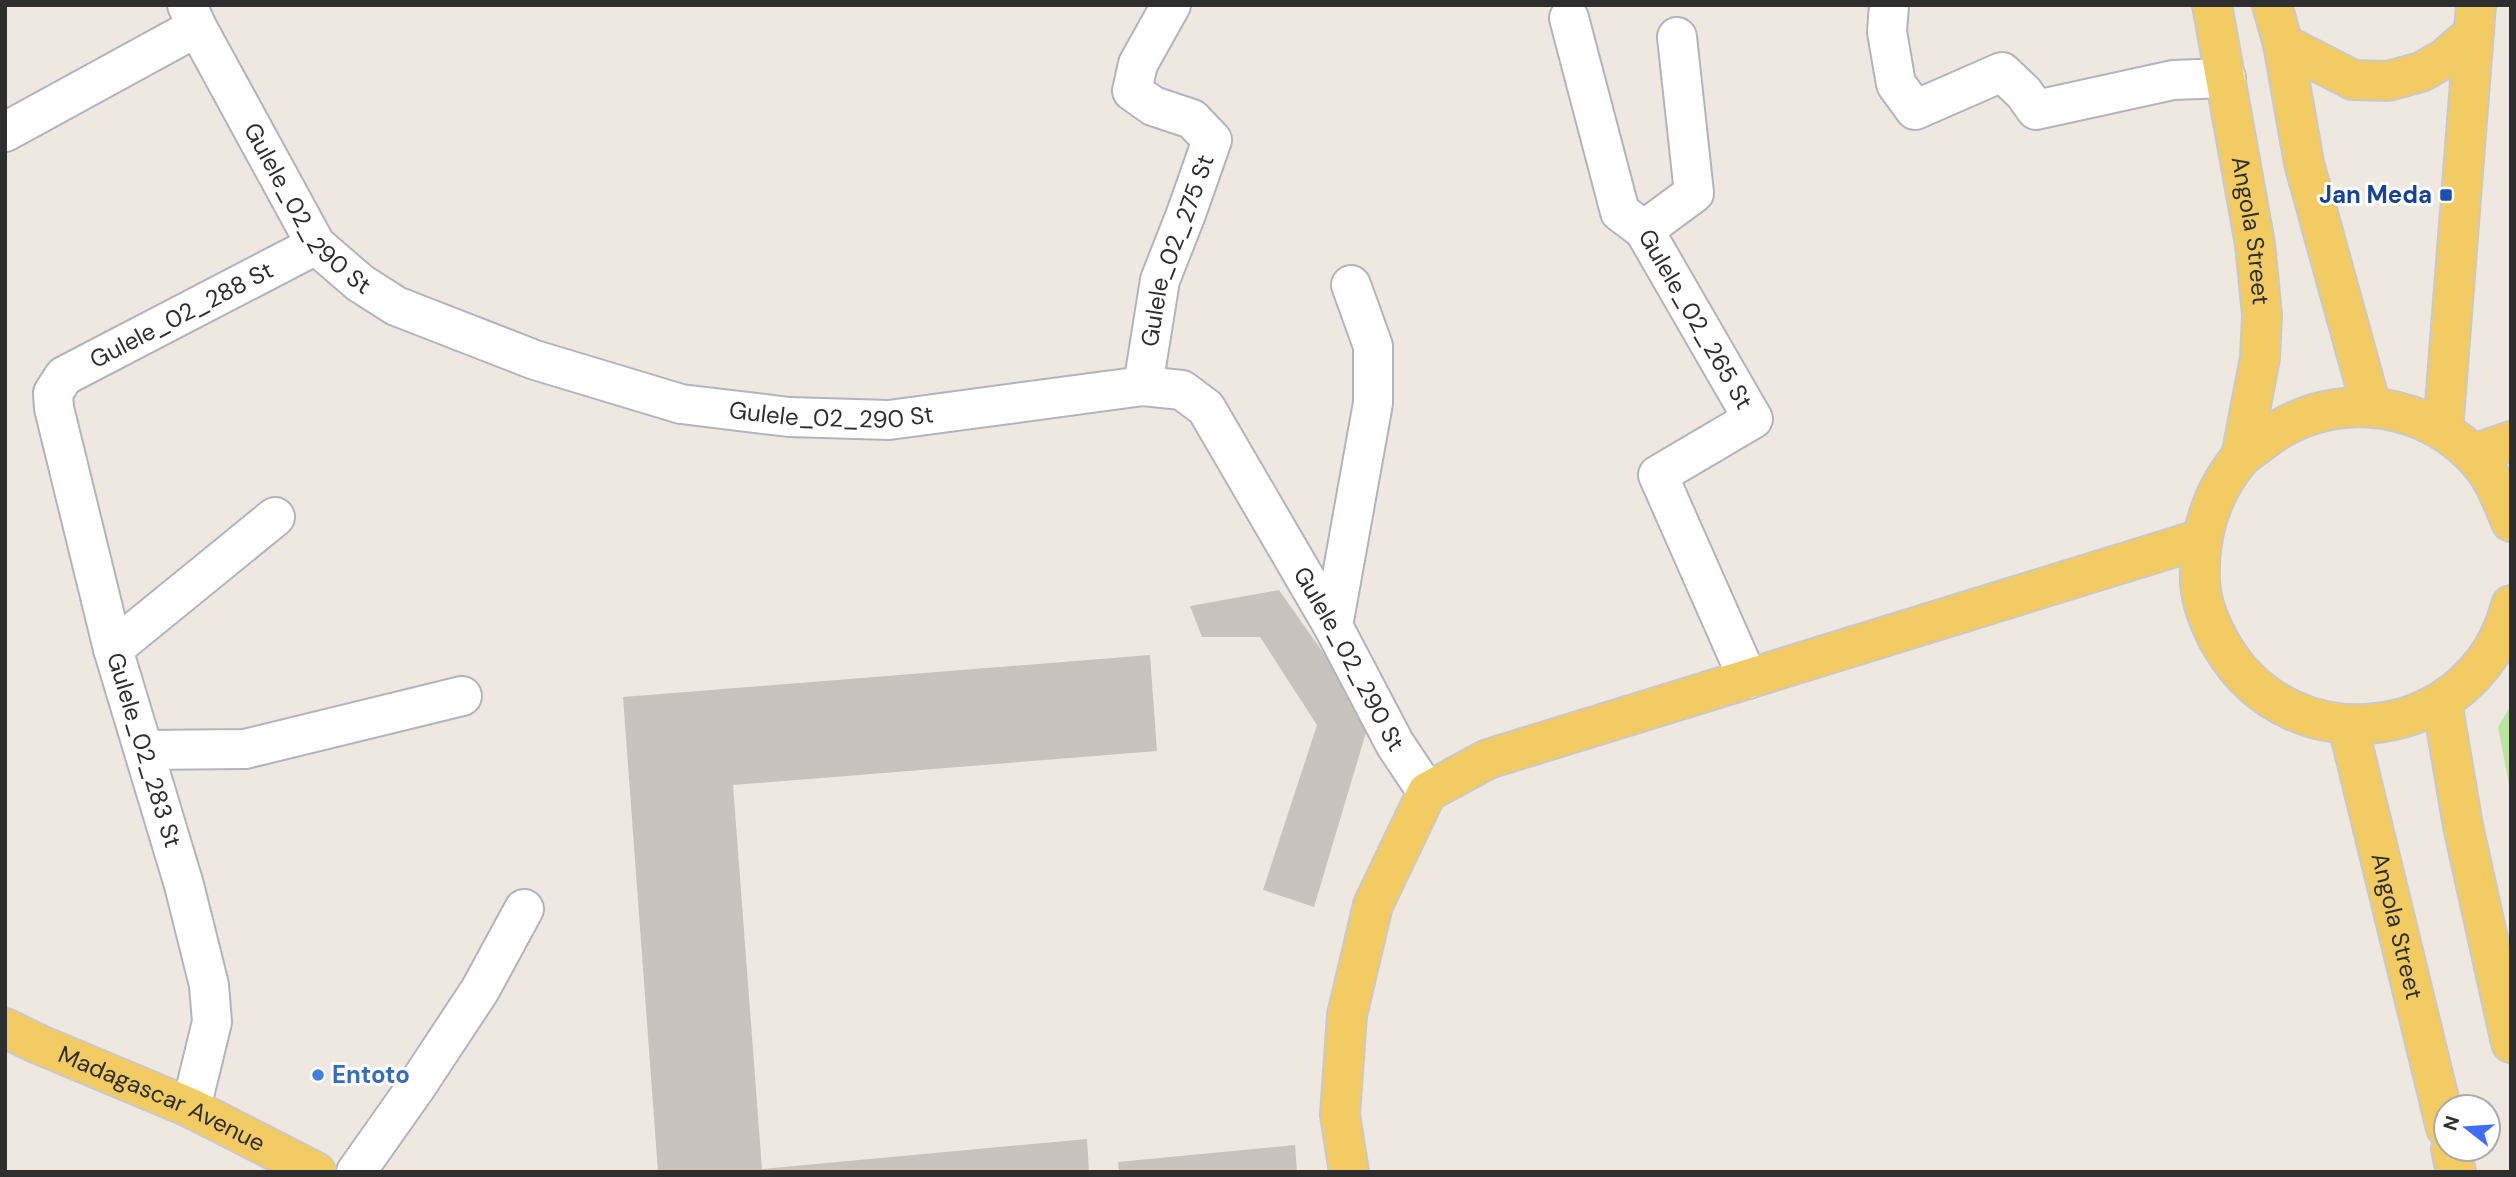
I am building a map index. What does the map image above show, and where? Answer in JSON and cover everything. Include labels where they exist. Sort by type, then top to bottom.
[{"type":"main road","name":"Angola Street","points":[[2213,5],[2255,244],[2262,315],[2260,358],[2241,457]]},
{"type":"main road","points":[[2272,5],[2283,44],[2304,163],[2371,406]]},
{"type":"main road","points":[[2283,44],[2353,80],[2388,81],[2421,72],[2444,59],[2475,19]]},
{"type":"main road","points":[[2443,429],[2475,19]]},
{"type":"main road","points":[[2511,522],[2497,486],[2473,454],[2443,429],[2408,413],[2371,406],[2323,410],[2278,428],[2241,457],[2216,496],[2201,539],[2200,584],[2211,627],[2233,665],[2266,696],[2305,717],[2348,726],[2397,721],[2442,702],[2479,670],[2505,628],[2511,605]]},
{"type":"main road","points":[[2473,454],[2511,441]]},
{"type":"main road","points":[[1349,1172],[1340,1115],[1347,1015],[1373,905],[1427,792],[1488,759],[2201,539]]},
{"type":"main road","points":[[2442,702],[2463,826],[2511,1043]]},
{"type":"main road","name":"Angola Street","points":[[2348,726],[2437,1093]]},
{"type":"main road","name":"Madagascar Avenue","points":[[5,1028],[191,1108],[316,1172]]},
{"type":"street","name":"Gulele_02_275 St","points":[[1143,386],[1160,280],[1212,140],[1192,119],[1153,106],[1132,91],[1138,64],[1171,5]]},
{"type":"street","points":[[1888,5],[1887,32],[1896,84],[1915,110],[2002,72],[2024,93],[2036,110],[2173,80],[2226,78]]},
{"type":"street","name":"Gulele_02_290 St","points":[[192,16],[316,245],[360,284],[396,306],[535,360],[681,404],[789,417],[890,420],[1143,386],[1182,390],[1206,408],[1333,626],[1395,744],[1427,792]]},
{"type":"street","points":[[5,132],[192,16]]},
{"type":"street","points":[[1569,18],[1620,212],[1644,230]]},
{"type":"street","name":"Gulele_02_265 St","points":[[1677,37],[1694,194],[1644,230],[1753,419],[1658,475],[1748,679]]},
{"type":"street","name":"Gulele_02_288 St","points":[[53,393],[64,376],[316,245]]},
{"type":"street","points":[[1333,626],[1373,403],[1373,346],[1351,285]]},
{"type":"street","name":"Gulele_02_283 St","points":[[53,393],[54,408],[113,649],[184,885],[209,985],[212,1021],[191,1108]]},
{"type":"street","points":[[113,649],[275,517]]},
{"type":"street","points":[[144,750],[245,749],[462,696]]},
{"type":"street","points":[[356,1172],[480,990],[524,909]]},
{"type":"green space","points":[[2511,705],[2511,794],[2498,727]]},
{"type":"building","points":[[1279,590],[1370,719],[1314,907],[1263,890],[1317,725],[1260,637],[1202,637],[1190,606]]},
{"type":"building","points":[[1150,655],[1157,751],[733,785],[762,1169],[1087,1139],[1089,1172],[658,1172],[623,697]]},
{"type":"building","points":[[1295,1145],[1297,1172],[1119,1172],[1118,1162]]},
{"type":"place","name":"Jan Meda","points":[[2446,195]]},
{"type":"place","name":"Entoto","points":[[318,1075]]}]
